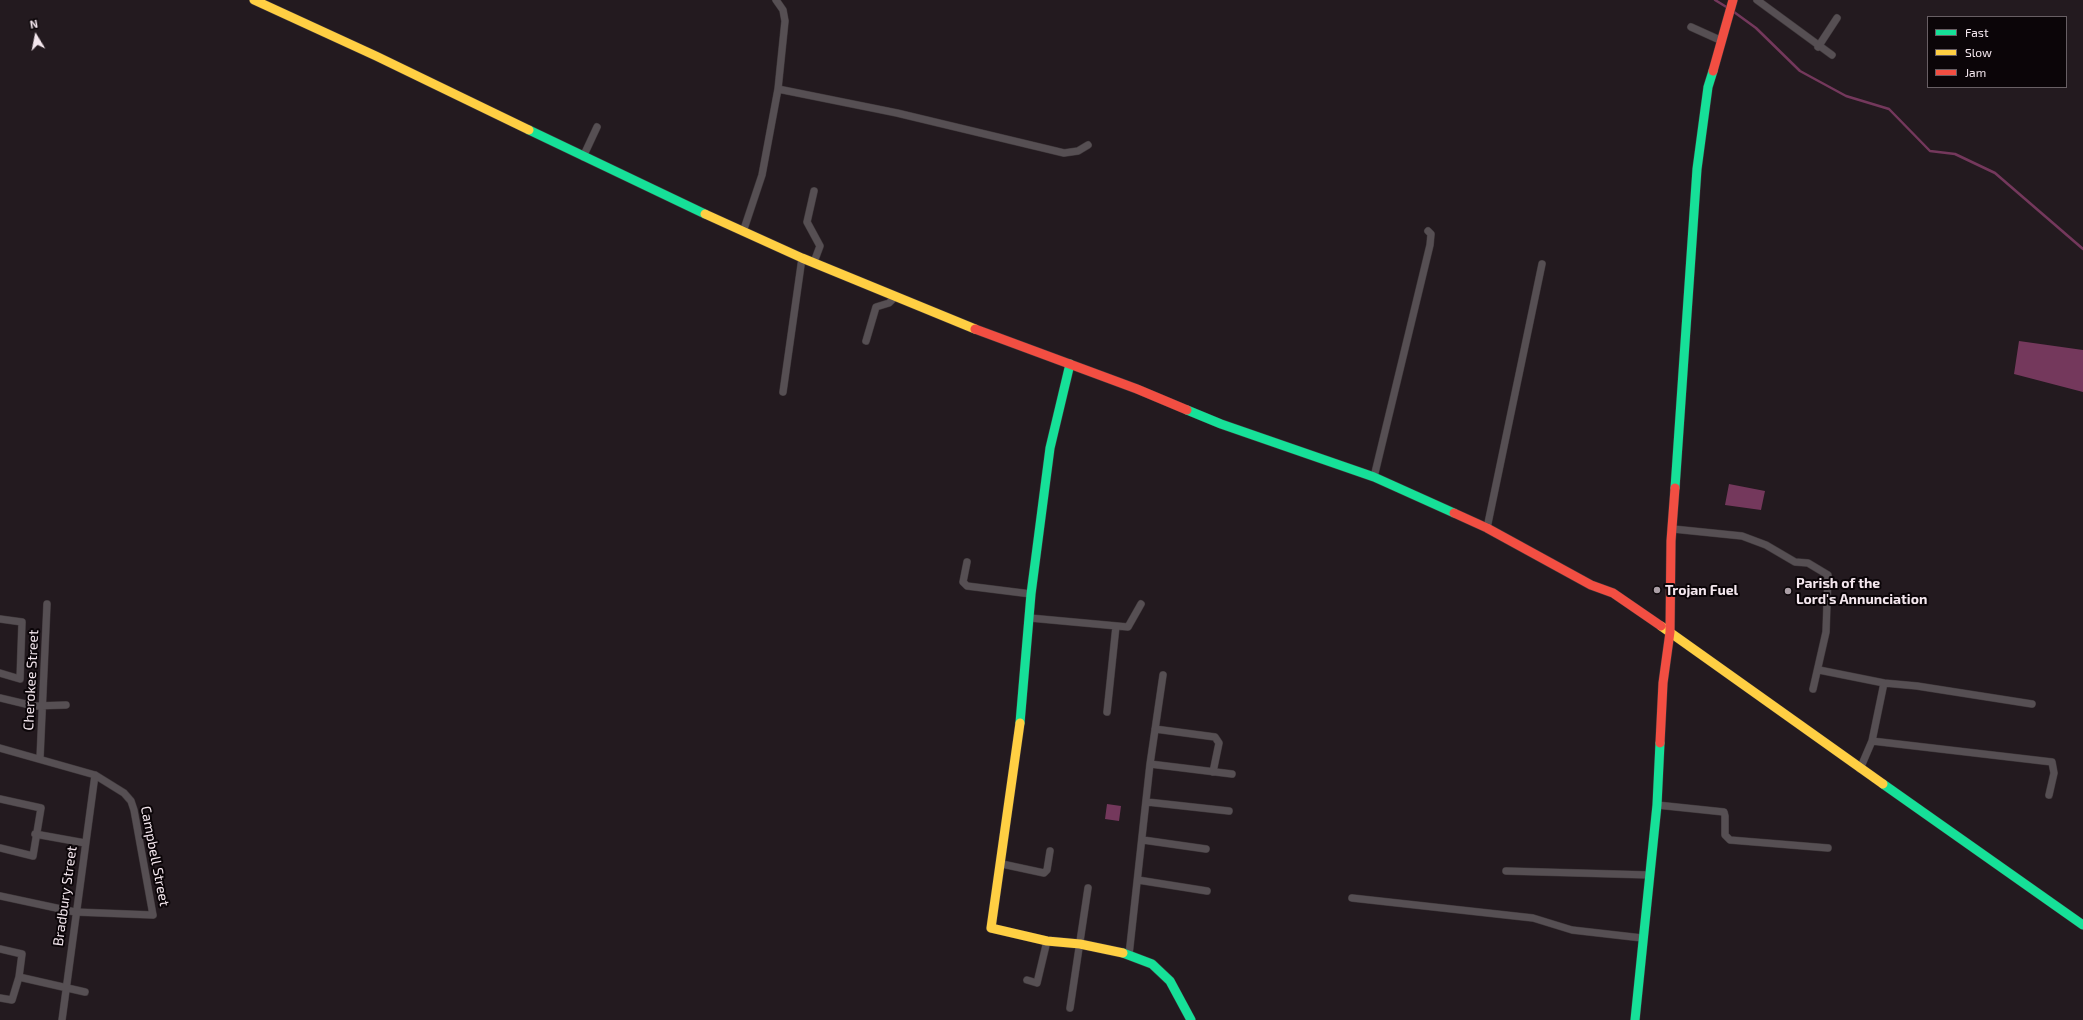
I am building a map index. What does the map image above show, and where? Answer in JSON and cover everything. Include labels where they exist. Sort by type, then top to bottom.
[{"type":"main road","points":[[254,0],[376,56],[743,232],[802,258],[983,332],[1070,364],[1221,424],[1374,478],[1487,528],[1591,585],[1612,592],[1860,769],[1899,794],[2083,925]]},
{"type":"main road","points":[[1635,1020],[1656,805],[1663,683],[1670,632],[1671,541],[1700,144],[1708,87],[1728,22],[1732,1]]},
{"type":"main road","points":[[1070,364],[1050,448],[1031,594],[1017,751],[1002,864],[991,928],[1047,941],[1080,944],[1129,956],[1152,964],[1170,981],[1191,1020]]},
{"type":"street","points":[[743,232],[762,175],[778,89],[785,21],[783,10],[776,0]]},
{"type":"street","points":[[1757,0],[1818,47],[1832,55]]},
{"type":"street","points":[[1818,47],[1837,18]]},
{"type":"street","points":[[1691,27],[1722,41]]},
{"type":"street","points":[[778,89],[897,113],[1064,153],[1078,151],[1088,145]]},
{"type":"street","points":[[584,157],[597,126]]},
{"type":"street","points":[[814,191],[807,218],[808,226],[820,246],[814,262]]},
{"type":"street","points":[[1374,478],[1430,245],[1431,234],[1428,231]]},
{"type":"street","points":[[783,392],[802,258]]},
{"type":"street","points":[[1487,528],[1542,264]]},
{"type":"street","points":[[866,341],[876,307],[889,303],[896,296]]},
{"type":"street","points":[[1673,530],[1742,536],[1766,545],[1795,562],[1808,563],[1828,575],[1826,632],[1819,670],[1813,690]]},
{"type":"street","points":[[967,562],[963,582],[967,586],[1031,594]]},
{"type":"street","name":"Cherokee Street","points":[[40,758],[47,604]]},
{"type":"street","points":[[1030,618],[1128,627],[1141,604]]},
{"type":"street","points":[[0,619],[22,622],[20,679],[0,673]]},
{"type":"street","points":[[1107,712],[1116,626]]},
{"type":"street","points":[[1819,670],[1884,683],[1917,686],[2032,704]]},
{"type":"street","points":[[1129,956],[1143,840],[1150,764],[1163,675]]},
{"type":"street","points":[[1860,769],[1872,741],[1884,683]]},
{"type":"street","points":[[0,698],[34,706],[66,704]]},
{"type":"street","points":[[1155,729],[1214,737],[1219,743],[1213,772]]},
{"type":"street","points":[[1872,741],[2052,762],[2054,773],[2049,795]]},
{"type":"street","name":"Campbell Street","points":[[0,748],[40,758],[95,775],[124,793],[131,801],[134,810],[153,916],[75,912]]},
{"type":"street","points":[[1150,764],[1232,774]]},
{"type":"street","name":"Bradbury Street","points":[[62,1020],[75,912],[95,775]]},
{"type":"street","points":[[0,799],[41,808],[35,834],[33,856],[0,848]]},
{"type":"street","points":[[1147,802],[1229,811]]},
{"type":"street","points":[[1656,805],[1724,812],[1724,835],[1730,840],[1828,848]]},
{"type":"street","points":[[35,834],[85,843]]},
{"type":"street","points":[[1143,840],[1206,849]]},
{"type":"street","points":[[1002,864],[1044,873],[1047,870],[1050,850]]},
{"type":"street","points":[[1506,871],[1650,875]]},
{"type":"street","points":[[1138,880],[1207,891]]},
{"type":"street","points":[[1070,1008],[1088,888]]},
{"type":"street","points":[[0,896],[75,912]]},
{"type":"street","points":[[1352,898],[1533,918],[1572,930],[1642,938]]},
{"type":"street","points":[[1027,980],[1037,983],[1047,941]]},
{"type":"street","points":[[0,949],[22,954],[19,977],[12,1000],[0,998]]},
{"type":"street","points":[[19,977],[85,992]]},
{"type":"shaded area","points":[[2019,341],[2083,350],[2083,392],[2014,374]]},
{"type":"shaded area","points":[[1729,484],[1765,491],[1761,510],[1725,505]]},
{"type":"shaded area","points":[[1107,804],[1121,806],[1119,821],[1105,819]]},
{"type":"waterway","points":[[1715,0],[1728,8]]},
{"type":"waterway","points":[[1734,12],[1756,28],[1800,71],[1846,96],[1889,109],[1930,151],[1955,154],[1995,173],[2083,249]]},
{"type":"traffic: fast","points":[[1675,488],[1697,169],[1708,87],[1713,71]]},
{"type":"traffic: fast","points":[[529,130],[705,214]]},
{"type":"traffic: fast","points":[[1020,723],[1031,594],[1050,448],[1070,364]]},
{"type":"traffic: fast","points":[[1187,410],[1221,424],[1374,477],[1454,513]]},
{"type":"traffic: fast","points":[[1635,1020],[1657,805],[1660,743]]},
{"type":"traffic: fast","points":[[1883,784],[2083,925]]},
{"type":"traffic: fast","points":[[1123,953],[1152,964],[1170,981],[1191,1020]]},
{"type":"traffic: slow","points":[[254,0],[376,56],[529,130]]},
{"type":"traffic: slow","points":[[705,214],[802,258],[975,329]]},
{"type":"traffic: slow","points":[[1661,626],[1883,784]]},
{"type":"traffic: slow","points":[[1020,723],[991,928],[1047,941],[1080,944],[1123,953]]},
{"type":"traffic: jam","points":[[1713,71],[1733,0]]},
{"type":"traffic: jam","points":[[975,329],[1137,389],[1187,410]]},
{"type":"traffic: jam","points":[[1660,743],[1663,683],[1670,632],[1671,541],[1675,488]]},
{"type":"traffic: jam","points":[[1454,513],[1487,528],[1591,585],[1613,593],[1661,626]]},
{"type":"place","name":"Trojan Fuel","points":[[1657,590]]},
{"type":"place","name":"Parish of the Lord's Annunciation","points":[[1788,591]]}]
